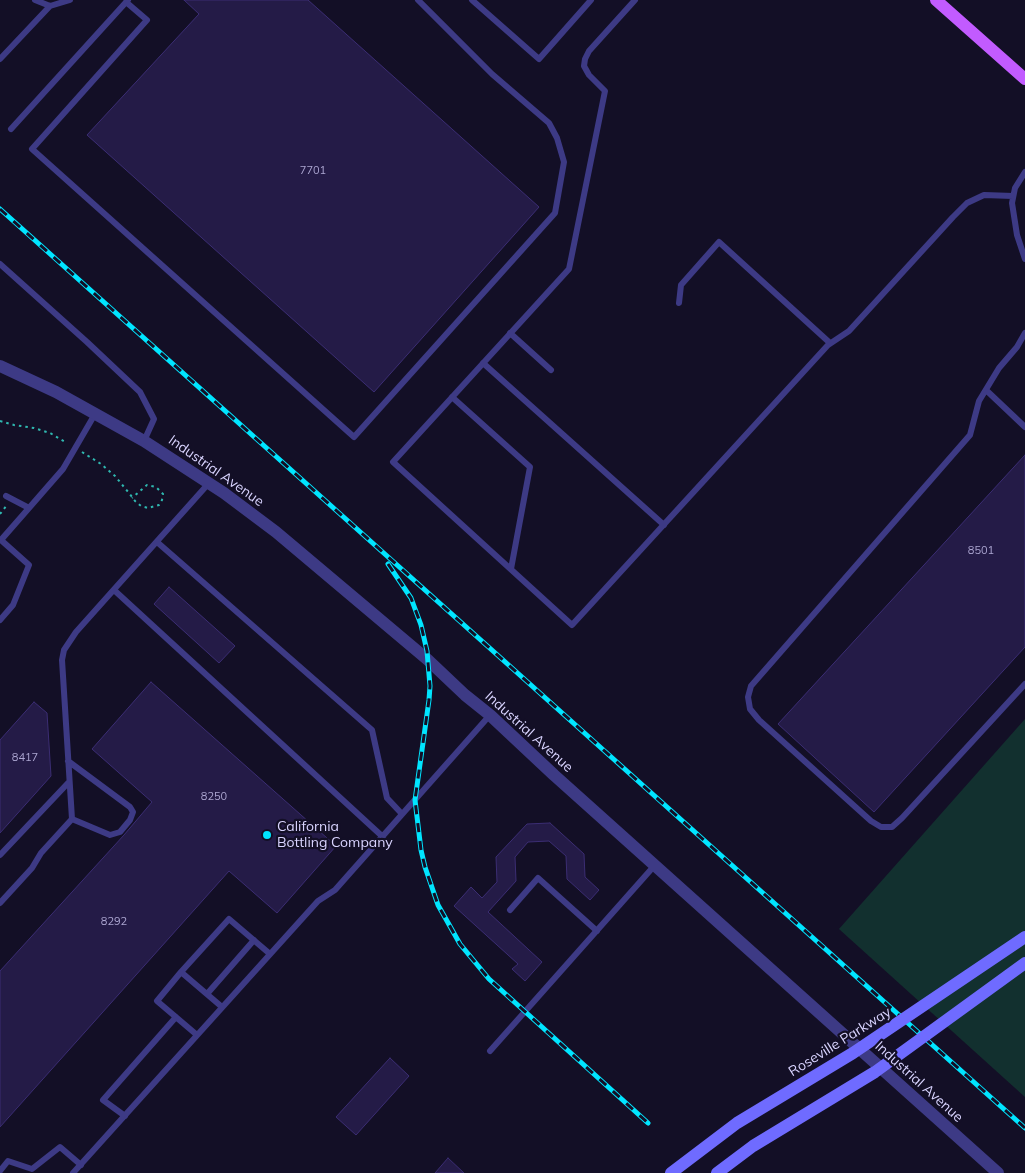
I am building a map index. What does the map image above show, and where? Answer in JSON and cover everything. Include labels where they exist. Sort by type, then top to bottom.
[{"type":"main road","points":[[936,0],[1025,79]]},
{"type":"main road","name":"Roseville Parkway","points":[[671,1173],[737,1123],[853,1053],[1025,937]]},
{"type":"main road","points":[[716,1173],[752,1146],[875,1072],[1025,963]]},
{"type":"street","name":"Industrial Avenue","points":[[0,366],[56,392],[144,441],[209,483],[276,532],[428,660],[465,695],[490,715],[554,775],[998,1173]]},
{"type":"lane","points":[[35,0],[50,6]]},
{"type":"lane","points":[[0,59],[50,6],[70,0]]},
{"type":"lane","points":[[11,129],[127,1],[147,20],[32,149],[354,437],[555,213],[564,162],[557,138],[549,123],[492,74],[418,0]]},
{"type":"lane","points":[[472,0],[538,59],[591,0]]},
{"type":"lane","points":[[635,0],[589,51],[585,59],[584,66],[588,75],[605,91],[569,269],[393,462],[572,625],[830,343],[849,331],[952,217],[967,203],[984,195],[1013,196]]},
{"type":"lane","points":[[1025,172],[1018,182],[1013,196],[1012,212],[1025,259]]},
{"type":"lane","points":[[679,303],[681,285],[719,242],[830,343]]},
{"type":"lane","points":[[0,264],[140,392],[154,419],[144,441]]},
{"type":"lane","points":[[510,333],[551,370]]},
{"type":"lane","points":[[1025,333],[979,401],[970,435],[751,686],[748,697],[750,709],[759,720],[864,815],[881,827],[892,826],[902,818],[1025,684]]},
{"type":"lane","points":[[483,363],[664,524]]},
{"type":"lane","points":[[986,390],[1025,427]]},
{"type":"lane","points":[[452,397],[530,467],[511,569]]},
{"type":"lane","points":[[0,620],[13,605],[29,565],[0,540],[63,469],[96,413]]},
{"type":"lane","points":[[0,903],[32,868],[41,853],[72,819],[62,660],[64,650],[76,632],[209,483]]},
{"type":"lane","points":[[6,496],[29,508]]},
{"type":"lane","points":[[157,542],[372,730],[387,798],[402,814]]},
{"type":"lane","points":[[114,590],[383,837]]},
{"type":"lane","points":[[74,1173],[318,901],[335,890],[490,715]]},
{"type":"lane","points":[[68,761],[130,807],[133,812],[130,820],[120,832],[110,835],[72,819]]},
{"type":"lane","points":[[0,855],[69,782]]},
{"type":"lane","points":[[490,1051],[656,865]]},
{"type":"lane","points":[[510,910],[538,878],[597,931]]},
{"type":"lane","points":[[197,1035],[157,1001],[181,972],[229,919],[270,954]]},
{"type":"lane","points":[[207,994],[254,940]]},
{"type":"lane","points":[[181,972],[222,1007]]},
{"type":"lane","points":[[125,1116],[103,1100],[176,1017]]},
{"type":"lane","points":[[0,1171],[8,1161],[32,1169],[60,1147],[81,1165]]},
{"type":"path","points":[[147,485],[156,487],[163,494],[159,505],[148,508],[141,506],[132,498],[147,485]]},
{"type":"green space","points":[[1025,719],[1025,1097],[839,929]]},
{"type":"building","points":[[184,0],[308,0],[539,207],[374,392],[87,135],[199,14]]},
{"type":"building","points":[[1025,455],[1025,647],[874,812],[778,724]]},
{"type":"building","points":[[169,587],[235,646],[219,663],[154,604]]},
{"type":"building","points":[[151,682],[336,846],[277,913],[229,871],[0,1127],[0,971],[152,802],[92,749]]},
{"type":"building","points":[[34,702],[47,713],[51,776],[0,833],[0,740]]},
{"type":"building","points":[[550,823],[584,854],[585,877],[599,890],[590,900],[567,879],[566,856],[549,841],[528,842],[515,857],[516,881],[488,912],[542,962],[525,981],[512,969],[518,964],[454,906],[471,887],[482,898],[497,882],[496,857],[527,824]]},
{"type":"building","points":[[390,1058],[409,1076],[356,1135],[336,1117]]},
{"type":"building","points":[[448,1158],[464,1173],[435,1173]]},
{"type":"railway","points":[[0,209],[1025,1128]]},
{"type":"railway","points":[[388,564],[411,598],[421,625],[427,651],[430,686],[429,700],[415,800],[421,850],[438,905],[460,944],[489,979],[648,1123]]},
{"type":"place","name":"California Bottling Company","points":[[267,835]]}]
